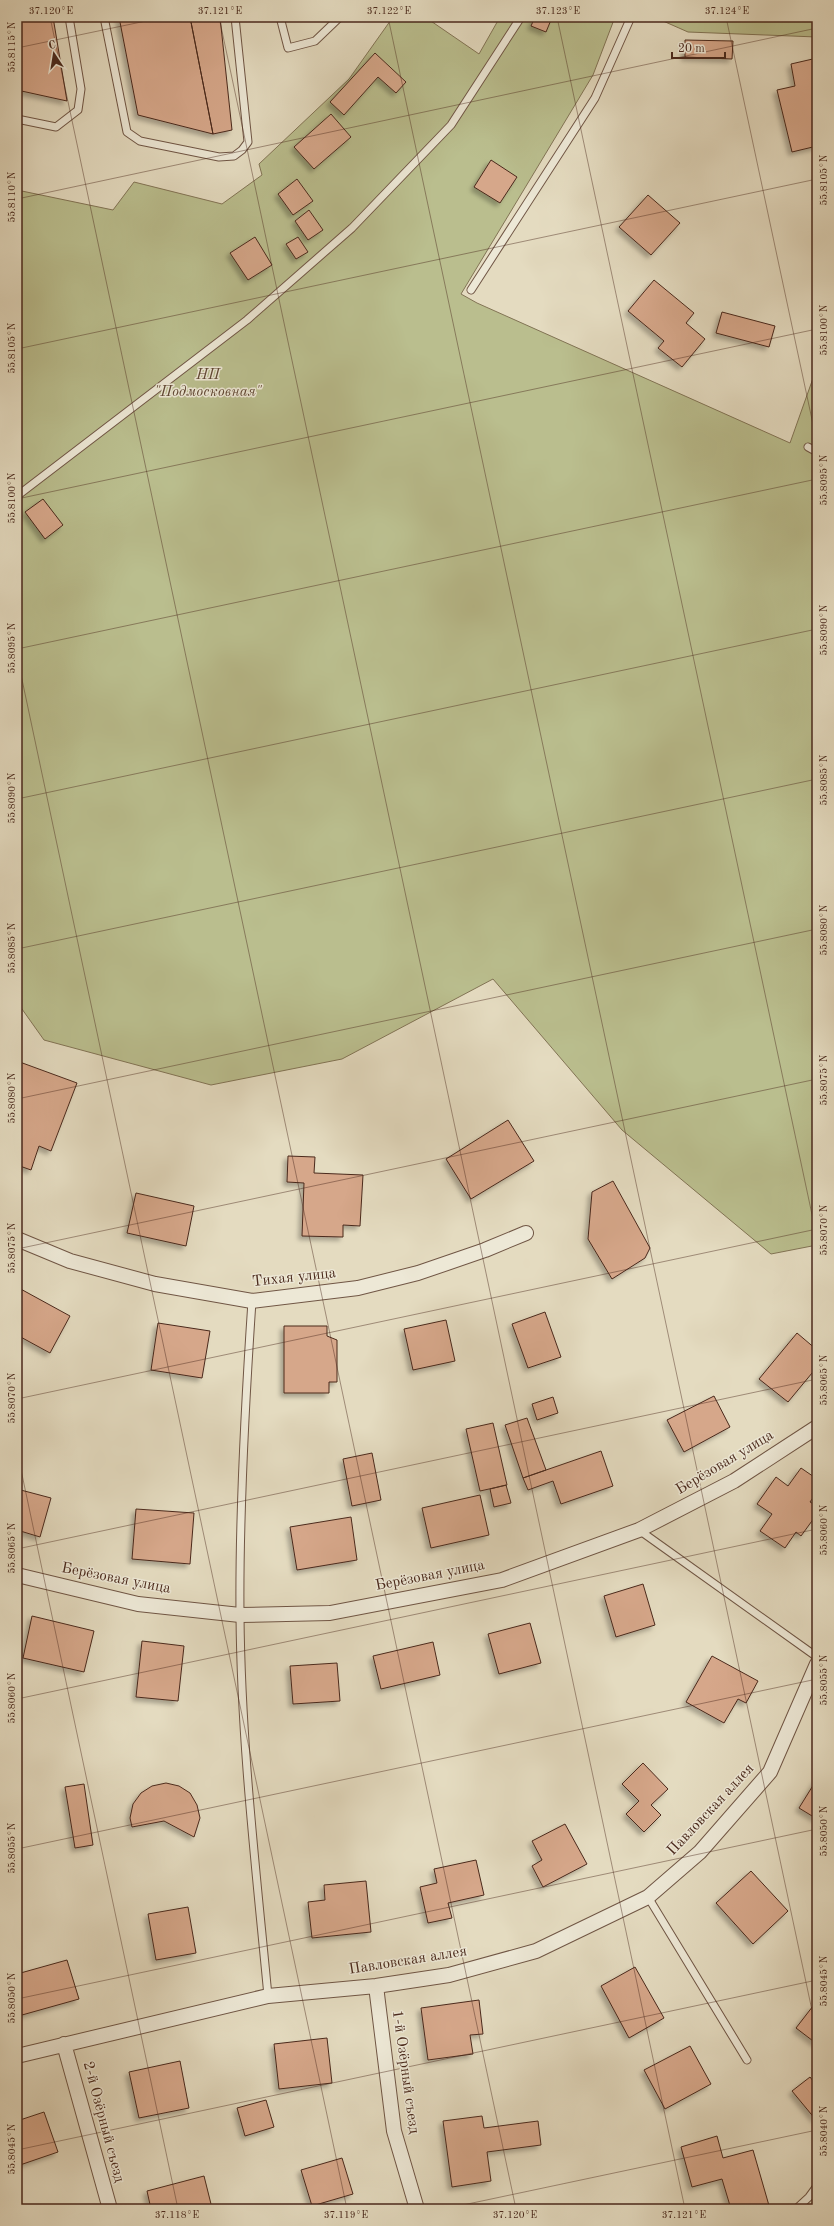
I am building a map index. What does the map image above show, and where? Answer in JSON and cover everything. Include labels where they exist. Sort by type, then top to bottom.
[{"type":"street","name":"Тихая улица","points":[[17,1240],[70,1261],[155,1284],[252,1301],[365,1286],[418,1273],[485,1250],[526,1233]]},
{"type":"street","name":"Берёзовая улица","points":[[17,1575],[138,1604],[240,1615],[330,1613],[502,1580],[640,1530],[734,1481],[817,1427]]},
{"type":"street","name":"Павловская аллея","points":[[17,2056],[268,1996],[376,1986],[449,1975],[536,1951],[648,1897],[700,1852],[770,1772],[817,1664]]},
{"type":"street","name":"1-й Озёрный съезд","points":[[376,1986],[394,2131],[417,2209]]},
{"type":"street","name":"2-й Озёрный съезд","points":[[64,2044],[110,2209]]},
{"type":"lane","points":[[17,119],[56,126],[78,110],[81,89],[69,17]]},
{"type":"lane","points":[[104,17],[122,118],[127,132],[140,141],[219,157],[234,156],[248,142],[235,17]]},
{"type":"lane","points":[[280,17],[288,48],[315,42],[340,17]]},
{"type":"lane","points":[[17,496],[247,320],[352,228],[451,125],[521,17]]},
{"type":"lane","points":[[471,290],[595,98],[631,17]]},
{"type":"lane","points":[[808,447],[817,452]]},
{"type":"lane","points":[[252,1301],[243,1430],[240,1615],[246,1756],[268,1996]]},
{"type":"lane","points":[[640,1530],[817,1657]]},
{"type":"lane","points":[[648,1897],[747,2060]]},
{"type":"lane","points":[[796,2209],[809,2197],[817,2186]]},
{"type":"green space","name":"НП \"Подмосковная\"","points":[[393,17],[425,17],[479,54],[500,17],[615,17],[593,75],[461,294],[477,303],[790,443],[817,367],[817,1245],[771,1254],[622,1130],[493,979],[342,1059],[211,1085],[44,1040],[17,1002],[17,190],[113,210],[134,182],[222,204],[262,175],[259,164],[349,79]]},
{"type":"green space","points":[[654,17],[817,17],[817,37],[688,32]]},
{"type":"building","points":[[17,17],[53,17],[67,101],[17,90]]},
{"type":"building","points":[[119,17],[190,17],[213,134],[138,115]]},
{"type":"building","points":[[190,17],[220,17],[232,130],[213,134]]},
{"type":"building","points":[[535,17],[543,17],[551,20],[546,32],[531,26]]},
{"type":"building","points":[[685,40],[733,41],[732,59],[685,57]]},
{"type":"building","points":[[375,53],[406,82],[396,93],[378,77],[344,115],[330,102]]},
{"type":"building","points":[[817,58],[817,146],[792,152],[777,90],[795,86],[791,64]]},
{"type":"building","points":[[331,114],[351,137],[314,169],[294,147]]},
{"type":"building","points":[[491,160],[517,177],[500,203],[474,187]]},
{"type":"building","points":[[297,179],[313,201],[293,215],[278,194]]},
{"type":"building","points":[[648,195],[680,223],[651,255],[619,227]]},
{"type":"building","points":[[309,210],[323,230],[308,240],[295,221]]},
{"type":"building","points":[[255,237],[272,265],[248,280],[230,253]]},
{"type":"building","points":[[298,237],[308,252],[296,259],[286,244]]},
{"type":"building","points":[[654,280],[694,313],[686,323],[705,339],[682,367],[658,348],[664,341],[628,311]]},
{"type":"building","points":[[722,312],[775,326],[769,347],[716,333]]},
{"type":"building","points":[[43,499],[63,525],[45,539],[25,512]]},
{"type":"building","points":[[17,1061],[77,1083],[51,1151],[39,1146],[31,1170],[17,1165]]},
{"type":"building","points":[[508,1120],[534,1161],[471,1199],[446,1159]]},
{"type":"building","points":[[288,1156],[315,1157],[314,1173],[363,1175],[360,1226],[343,1225],[343,1237],[302,1236],[304,1183],[287,1182]]},
{"type":"building","points":[[613,1181],[650,1248],[645,1258],[612,1279],[588,1239],[592,1192]]},
{"type":"building","points":[[136,1193],[194,1206],[186,1246],[127,1233]]},
{"type":"building","points":[[17,1287],[70,1316],[50,1353],[17,1335]]},
{"type":"building","points":[[545,1312],[561,1357],[528,1368],[512,1324]]},
{"type":"building","points":[[446,1320],[455,1361],[413,1370],[404,1329]]},
{"type":"building","points":[[158,1323],[210,1331],[202,1378],[151,1370]]},
{"type":"building","points":[[284,1326],[327,1326],[327,1336],[337,1340],[337,1382],[329,1382],[329,1393],[284,1393]]},
{"type":"building","points":[[797,1333],[817,1350],[817,1367],[788,1402],[759,1379]]},
{"type":"building","points":[[714,1396],[730,1427],[684,1452],[667,1420]]},
{"type":"building","points":[[553,1397],[558,1413],[537,1420],[532,1404]]},
{"type":"building","points":[[527,1418],[546,1470],[523,1478],[505,1425]]},
{"type":"building","points":[[493,1423],[507,1485],[480,1491],[466,1429]]},
{"type":"building","points":[[601,1451],[613,1486],[561,1504],[553,1481],[528,1490],[523,1478]]},
{"type":"building","points":[[372,1453],[381,1500],[352,1506],[343,1459]]},
{"type":"building","points":[[801,1468],[817,1479],[817,1492],[810,1502],[817,1506],[817,1514],[801,1536],[796,1532],[785,1548],[760,1531],[772,1514],[757,1504],[776,1477],[788,1486]]},
{"type":"building","points":[[506,1485],[511,1503],[494,1507],[490,1489]]},
{"type":"building","points":[[17,1489],[51,1498],[40,1537],[17,1530]]},
{"type":"building","points":[[480,1495],[489,1535],[431,1548],[422,1508]]},
{"type":"building","points":[[136,1509],[194,1513],[190,1564],[132,1559]]},
{"type":"building","points":[[351,1517],[357,1560],[297,1570],[290,1527]]},
{"type":"building","points":[[643,1584],[655,1625],[616,1637],[604,1596]]},
{"type":"building","points":[[32,1616],[94,1631],[84,1672],[23,1658]]},
{"type":"building","points":[[530,1623],[541,1663],[499,1674],[488,1634]]},
{"type":"building","points":[[142,1641],[184,1646],[178,1701],[136,1697]]},
{"type":"building","points":[[433,1642],[440,1675],[381,1689],[373,1656]]},
{"type":"building","points":[[712,1656],[758,1681],[746,1703],[738,1699],[724,1723],[686,1702]]},
{"type":"building","points":[[337,1663],[340,1701],[293,1704],[290,1666]]},
{"type":"building","points":[[643,1763],[668,1789],[651,1805],[661,1815],[644,1832],[626,1814],[639,1801],[622,1784]]},
{"type":"building","points":[[817,1779],[817,1819],[799,1808]]},
{"type":"building","points":[[166,1783],[179,1786],[190,1793],[197,1805],[200,1818],[194,1837],[164,1821],[132,1827],[130,1818],[133,1804],[141,1793],[152,1786]]},
{"type":"building","points":[[84,1784],[93,1845],[75,1848],[65,1787]]},
{"type":"building","points":[[565,1824],[587,1864],[543,1887],[532,1866],[542,1860],[532,1841]]},
{"type":"building","points":[[476,1860],[484,1895],[448,1903],[452,1918],[428,1923],[420,1887],[437,1883],[434,1869]]},
{"type":"building","points":[[751,1871],[788,1911],[753,1944],[716,1903]]},
{"type":"building","points":[[366,1881],[371,1932],[312,1938],[308,1902],[325,1900],[324,1885]]},
{"type":"building","points":[[188,1907],[196,1953],[156,1960],[148,1914]]},
{"type":"building","points":[[67,1960],[79,1999],[22,2015],[17,1997],[17,1974]]},
{"type":"building","points":[[635,1967],[664,2018],[629,2038],[601,1986]]},
{"type":"building","points":[[479,2000],[483,2034],[470,2035],[473,2054],[428,2060],[421,2008]]},
{"type":"building","points":[[813,2006],[817,2009],[817,2044],[796,2028]]},
{"type":"building","points":[[327,2038],[332,2083],[279,2089],[274,2044]]},
{"type":"building","points":[[690,2046],[711,2084],[665,2109],[644,2070]]},
{"type":"building","points":[[180,2061],[189,2108],[139,2118],[129,2072]]},
{"type":"building","points":[[810,2077],[817,2086],[816,2120],[792,2091]]},
{"type":"building","points":[[266,2100],[274,2127],[245,2136],[237,2108]]},
{"type":"building","points":[[44,2112],[58,2152],[17,2166],[17,2121]]},
{"type":"building","points":[[482,2116],[484,2128],[538,2121],[541,2145],[487,2152],[491,2181],[452,2187],[443,2121]]},
{"type":"building","points":[[717,2136],[723,2158],[753,2150],[770,2209],[731,2209],[722,2179],[692,2187],[681,2147]]},
{"type":"building","points":[[342,2158],[353,2194],[312,2206],[301,2170]]},
{"type":"building","points":[[204,2176],[212,2208],[151,2209],[147,2191]]}]
